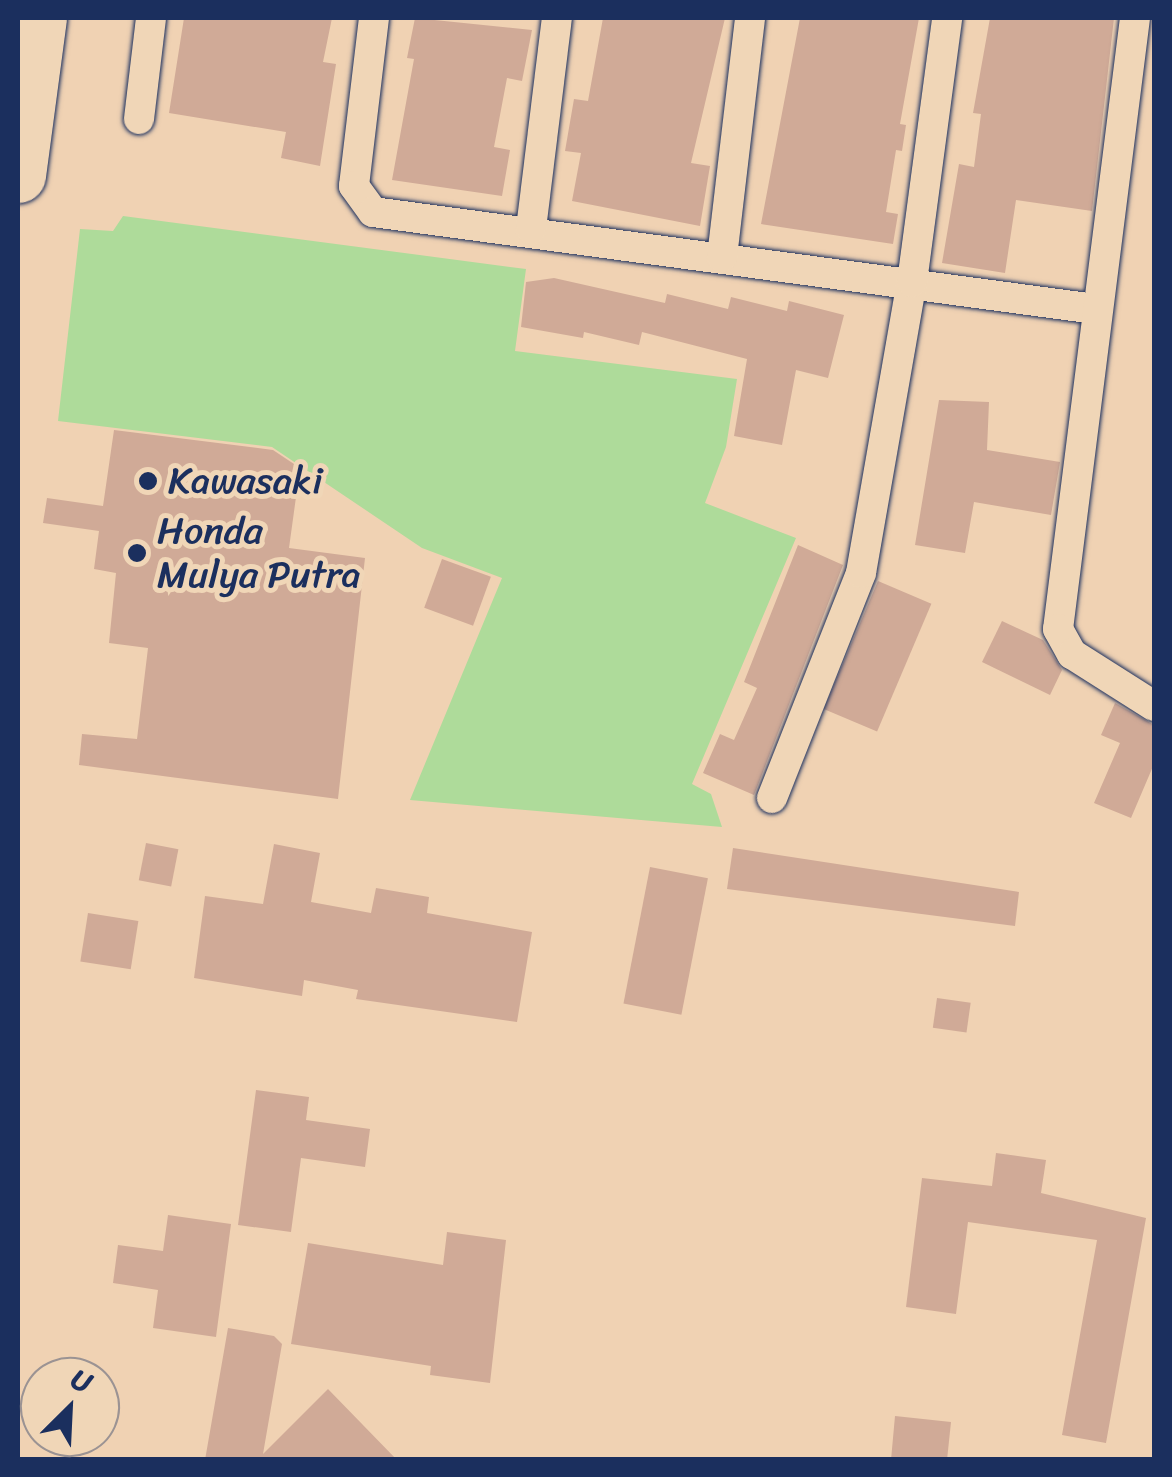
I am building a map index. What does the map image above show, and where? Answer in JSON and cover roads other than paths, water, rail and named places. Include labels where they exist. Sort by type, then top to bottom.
[{"type":"highway","points":[[18,175],[40,18]]},
{"type":"street","points":[[139,119],[151,18]]},
{"type":"street","points":[[374,18],[354,176],[362,206],[1095,310]]},
{"type":"street","points":[[531,229],[557,18]]},
{"type":"street","points":[[722,257],[750,18]]},
{"type":"street","points":[[772,798],[861,572],[912,282],[947,18]]},
{"type":"street","points":[[1135,18],[1095,310],[1058,628],[1072,654],[1124,691],[1154,706]]},
{"type":"place","name":"Kawasaki","points":[[148,481]]},
{"type":"place","name":"Honda Mulya Putra","points":[[137,553]]}]
